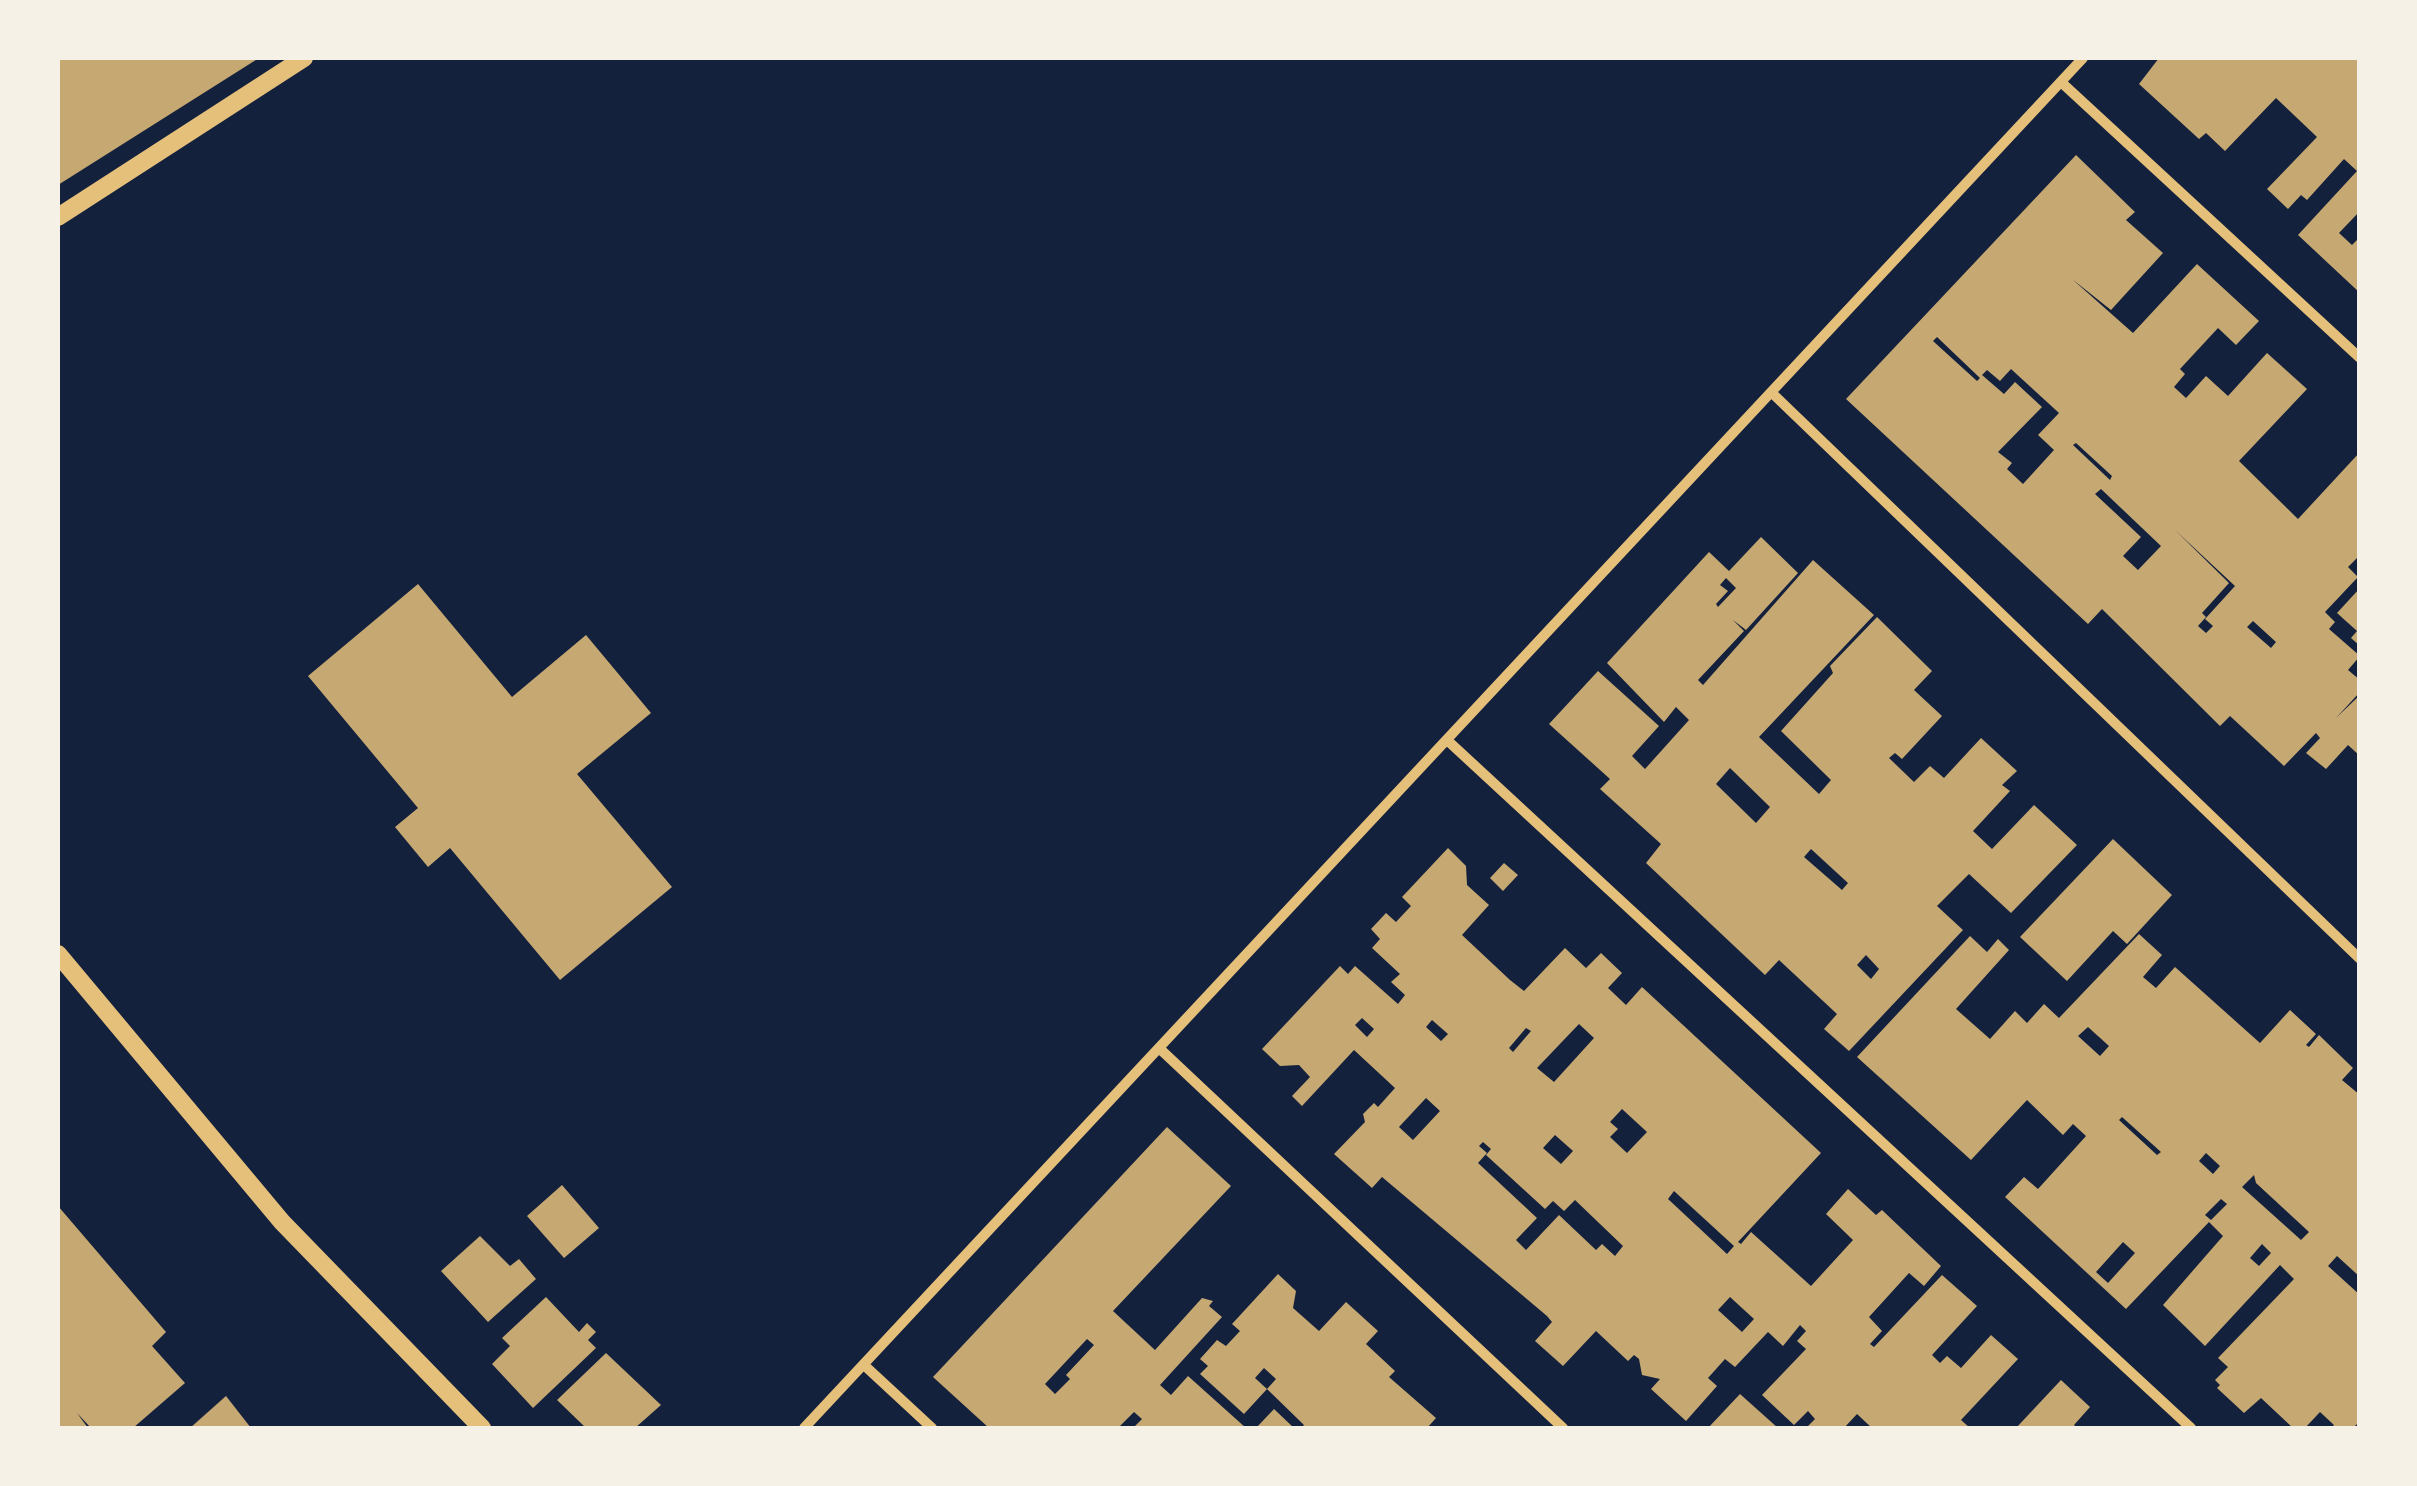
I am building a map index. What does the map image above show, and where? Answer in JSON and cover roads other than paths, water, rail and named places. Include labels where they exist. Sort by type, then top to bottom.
[{"type":"street","points":[[58,217],[304,58]]},
{"type":"street","points":[[804,1428],[2083,58]]},
{"type":"street","points":[[2060,82],[2360,358]]},
{"type":"street","points":[[1772,392],[2360,959]]},
{"type":"street","points":[[1446,740],[2191,1428]]},
{"type":"street","points":[[58,954],[282,1222],[482,1428]]},
{"type":"street","points":[[1158,1048],[1563,1428]]},
{"type":"street","points":[[864,1365],[932,1428]]}]
